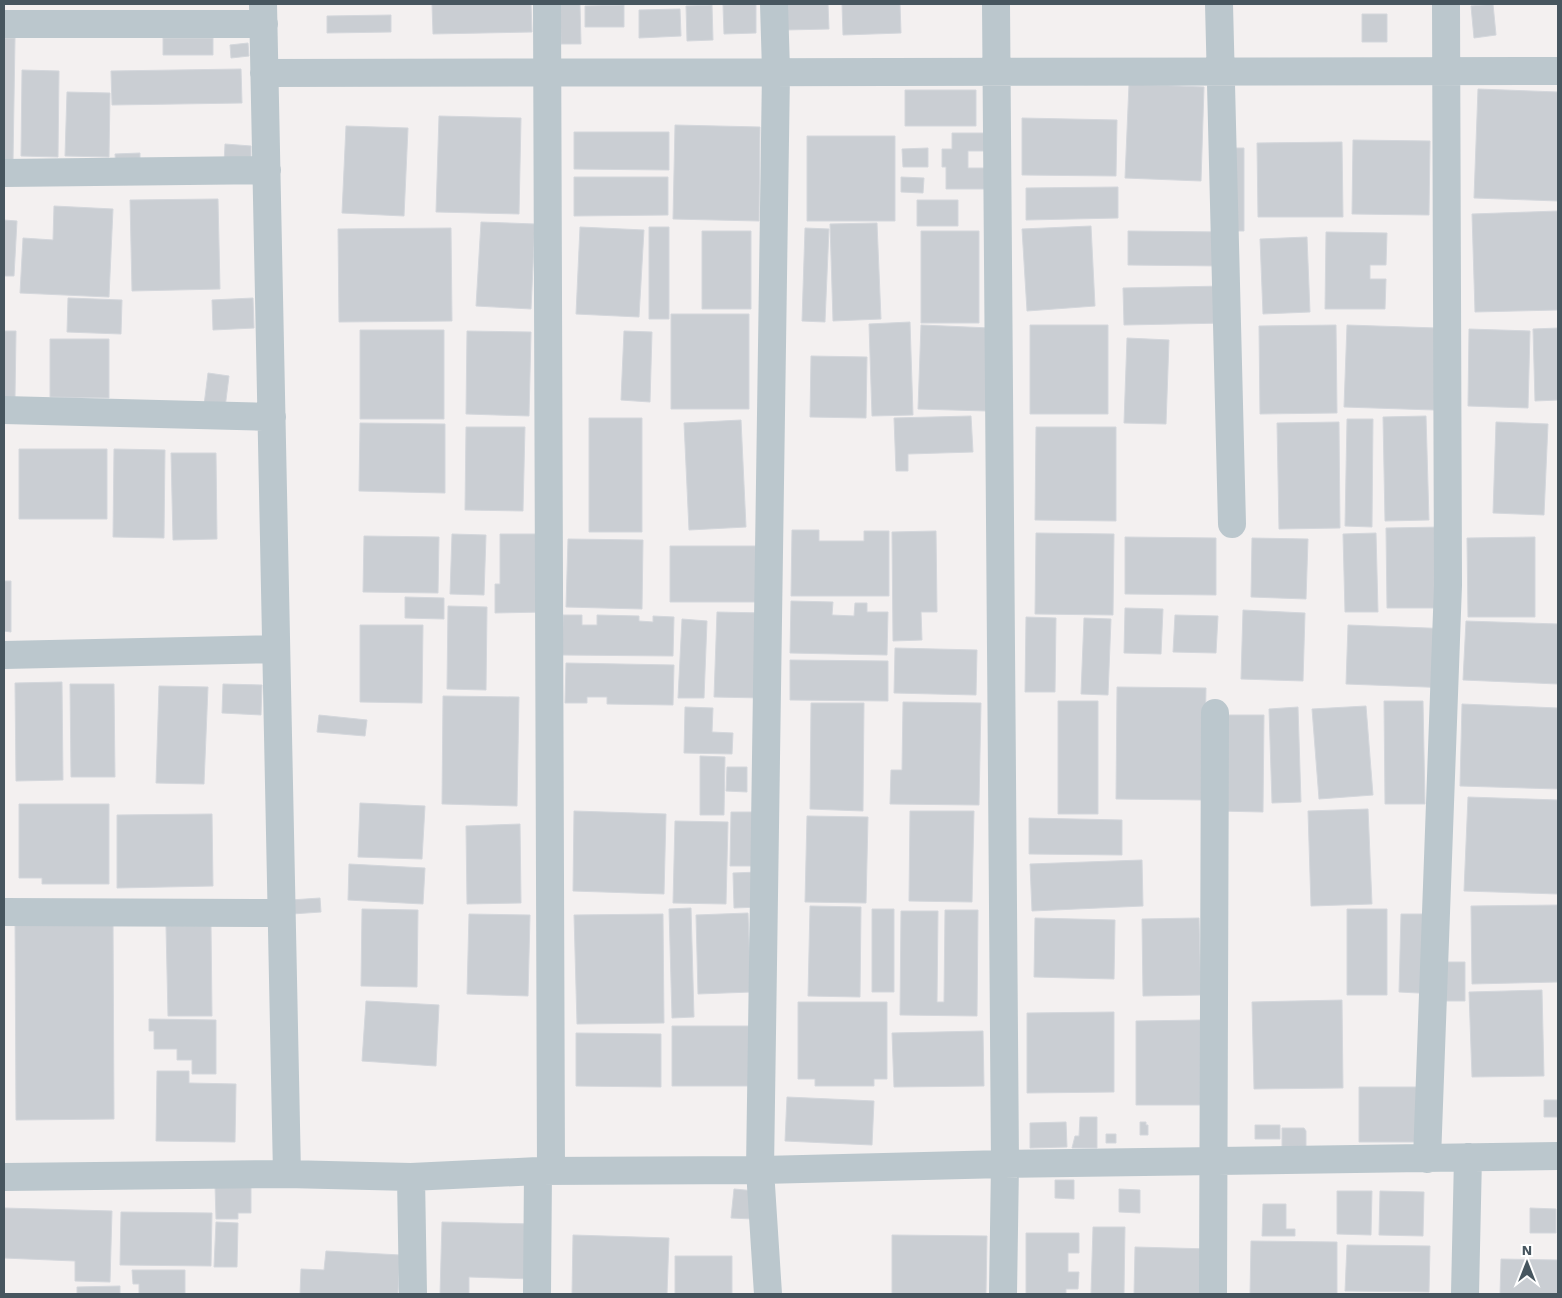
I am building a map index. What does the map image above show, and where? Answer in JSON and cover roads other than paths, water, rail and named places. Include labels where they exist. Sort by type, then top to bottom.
[{"type":"street","points":[[537,1294],[544,1171],[547,4]]},
{"type":"street","points":[[768,1294],[760,1170],[776,71],[774,4]]},
{"type":"street","points":[[996,4],[1005,1164],[1003,1294]]},
{"type":"street","points":[[1219,4],[1232,524]]},
{"type":"street","points":[[1427,1159],[1448,586],[1448,73],[1446,4]]},
{"type":"street","points":[[4,24],[263,14],[287,1174]]},
{"type":"street","points":[[264,73],[776,71],[1448,73],[1558,71]]},
{"type":"street","points":[[4,173],[267,170]]},
{"type":"street","points":[[4,410],[272,417]]},
{"type":"street","points":[[4,655],[276,649]]},
{"type":"street","points":[[1213,1294],[1215,713]]},
{"type":"street","points":[[4,912],[281,913]]},
{"type":"street","points":[[4,1177],[287,1174],[411,1177],[544,1171],[760,1170],[1005,1164],[1558,1156]]},
{"type":"street","points":[[1466,1294],[1468,1158]]},
{"type":"street","points":[[411,1177],[413,1294]]}]
